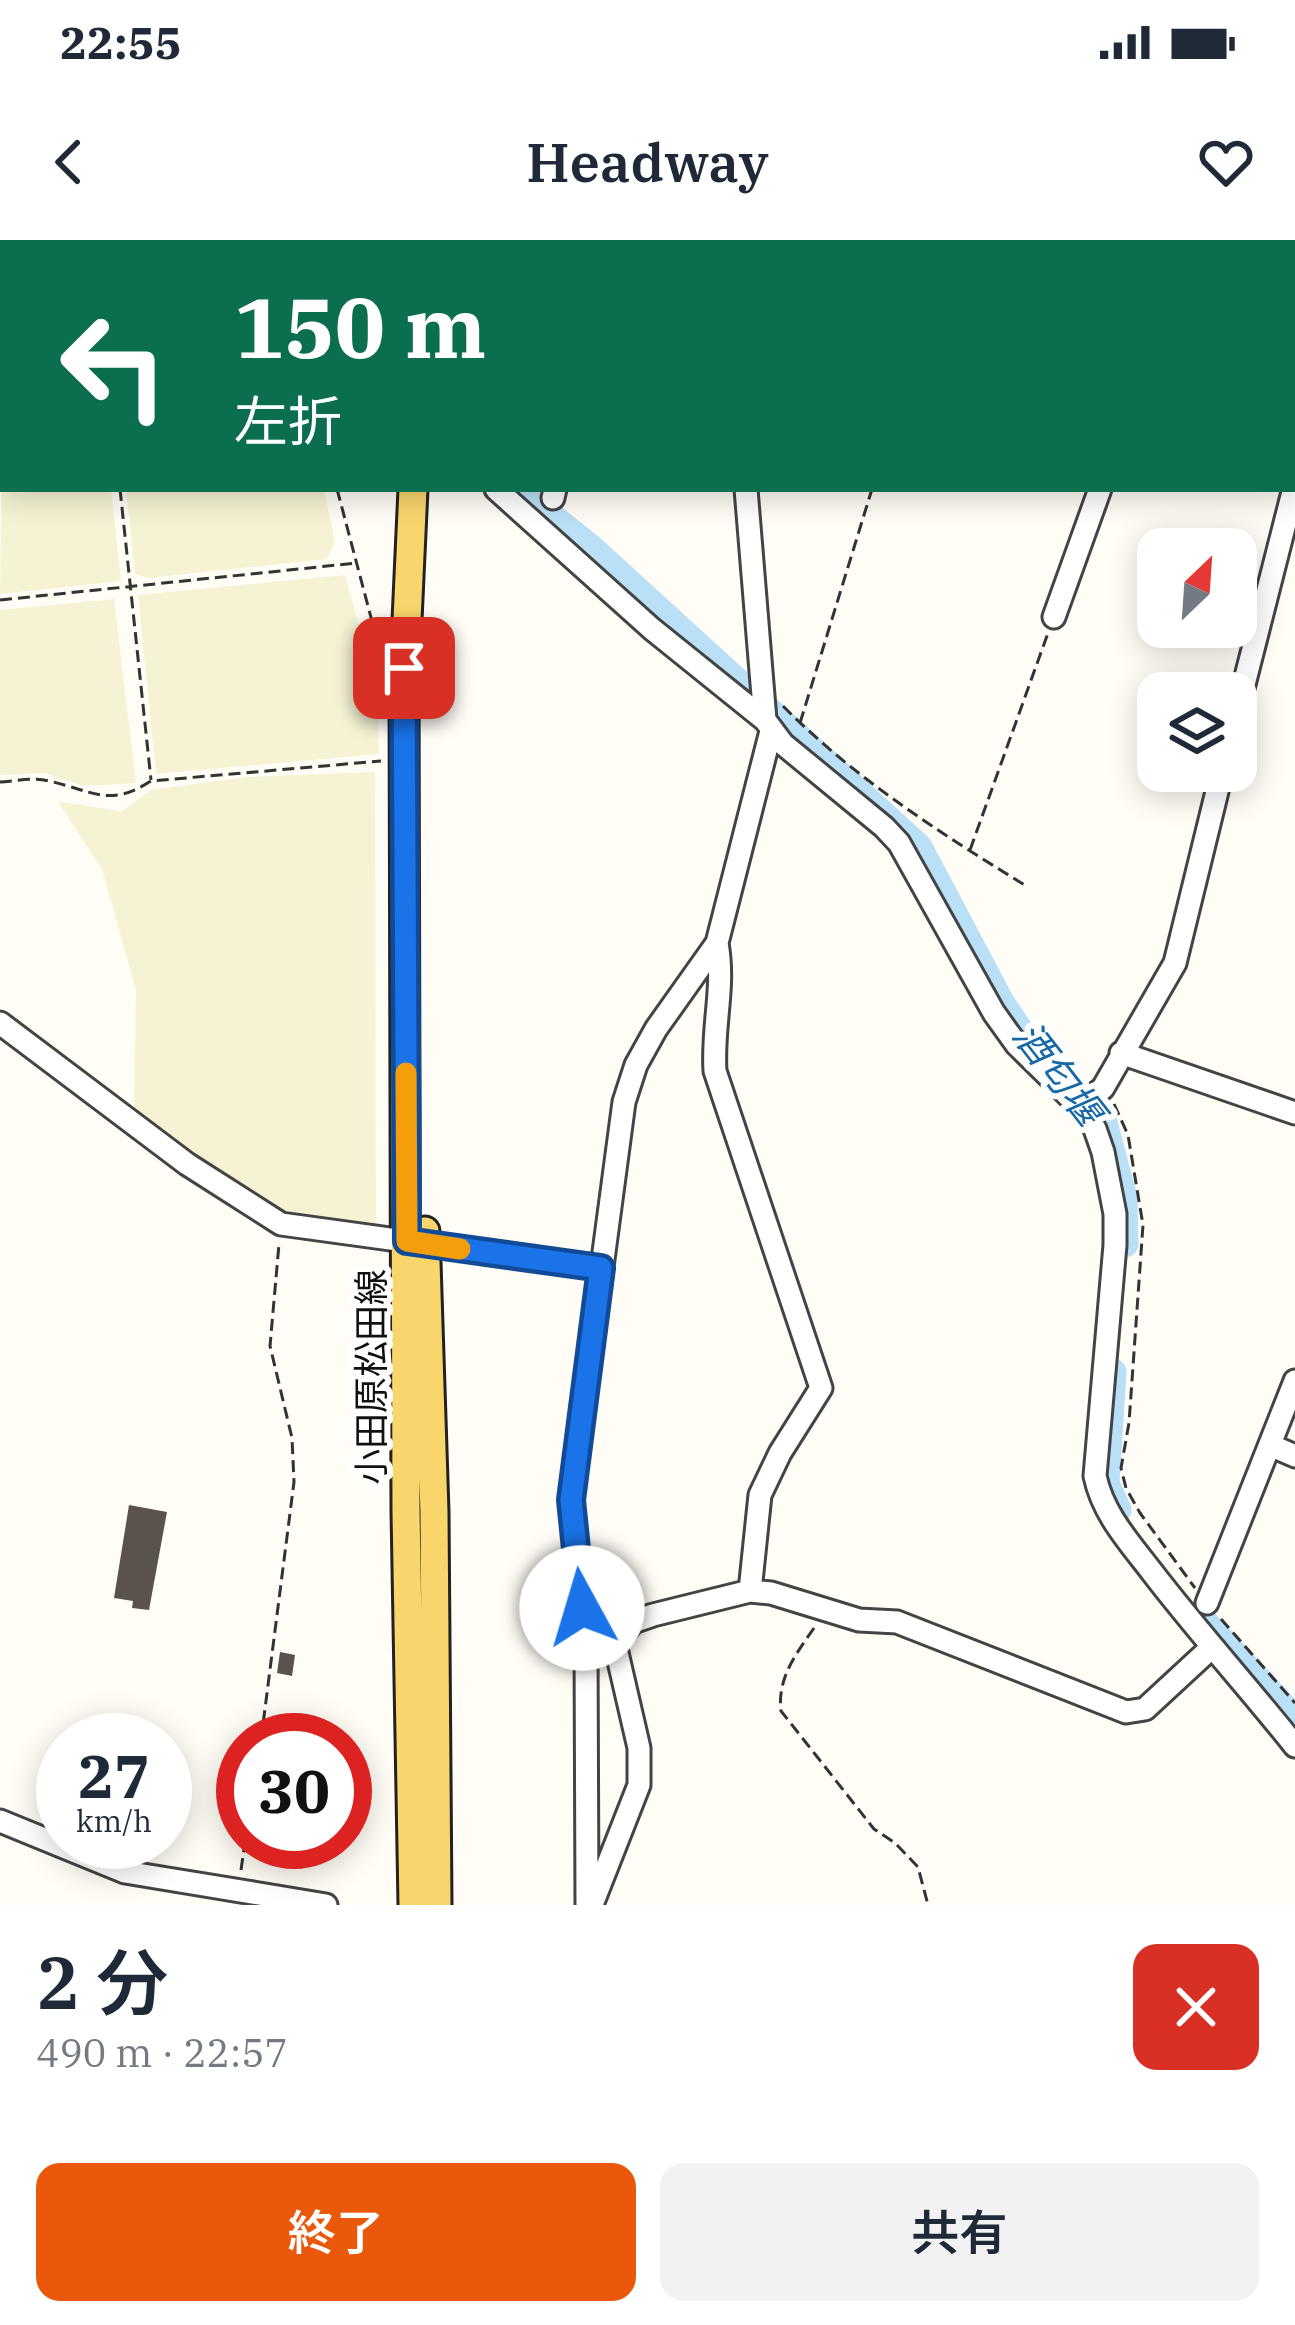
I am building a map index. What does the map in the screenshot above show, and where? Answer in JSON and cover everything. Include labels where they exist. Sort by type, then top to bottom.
[{"type":"main road","name":"小田原松田線","points":[[413,492],[404,759],[416,1242],[434,1512],[437,1905]]},
{"type":"main road","name":"小田原松田線","points":[[413,492],[420,683],[416,1242],[406,1510],[413,1905]]},
{"type":"street","points":[[499,492],[884,826],[994,1013],[1017,1045],[1080,1107],[1095,1129],[1115,1214],[1095,1476],[1099,1493],[1118,1527],[1211,1648],[1295,1746]]},
{"type":"street","points":[[590,1905],[586,1644],[571,1500],[624,1102],[636,1065],[656,1029],[717,943],[768,726],[746,492]]},
{"type":"street","points":[[1054,616],[1099,492]]},
{"type":"street","points":[[1247,672],[1293,492]]},
{"type":"street","points":[[1080,1107],[1103,1088],[1175,963],[1217,792]]},
{"type":"street","points":[[717,943],[723,978],[713,1046],[715,1071],[821,1388],[760,1496],[749,1591]]},
{"type":"street","points":[[0,1023],[187,1164],[281,1224],[601,1268]]},
{"type":"street","points":[[1121,1053],[1295,1113]]},
{"type":"street","points":[[1208,1603],[1295,1381]]},
{"type":"street","points":[[1270,1445],[1295,1456]]},
{"type":"street","points":[[586,1644],[615,1644],[634,1622],[652,1615],[749,1591],[771,1593],[859,1620],[898,1622],[1126,1712],[1145,1709],[1211,1648]]},
{"type":"street","points":[[590,1905],[639,1785],[639,1748],[615,1644]]},
{"type":"street","points":[[0,1822],[125,1872],[326,1905]]},
{"type":"path","points":[[120,492],[151,781]]},
{"type":"path","points":[[338,492],[384,664],[404,668]]},
{"type":"path","points":[[800,723],[871,492]]},
{"type":"path","points":[[0,600],[357,563]]},
{"type":"path","points":[[970,851],[1054,616]]},
{"type":"path","points":[[762,682],[843,759],[1028,887]]},
{"type":"path","points":[[0,782],[44,779],[80,791],[128,796],[151,781],[404,759]]},
{"type":"path","points":[[1103,1088],[1128,1136],[1143,1225],[1129,1423],[1121,1468],[1126,1488],[1140,1514],[1208,1603],[1295,1703]]},
{"type":"path","points":[[264,1713],[294,1482],[292,1438],[271,1346],[281,1224]]},
{"type":"path","points":[[826,1612],[790,1663],[779,1697],[781,1711],[874,1829],[896,1843],[918,1867],[928,1905]]},
{"type":"shaded area","points":[[2,492],[111,492],[121,581],[0,594]]},
{"type":"shaded area","points":[[126,492],[325,492],[335,543],[326,559],[148,578],[135,574]]},
{"type":"shaded area","points":[[345,575],[377,692],[379,754],[156,774],[138,595]]},
{"type":"shaded area","points":[[114,599],[136,783],[83,786],[45,773],[0,775],[0,610]]},
{"type":"shaded area","points":[[375,772],[376,1228],[278,1213],[134,1112],[136,990],[102,869],[58,802],[122,811],[151,790],[247,777]]},
{"type":"building","points":[[129,1505],[167,1512],[149,1610],[132,1608],[133,1601],[114,1598]]},
{"type":"building","points":[[280,1652],[295,1655],[292,1676],[277,1673]]},
{"type":"waterway","name":"酒匂堰","points":[[521,492],[590,547],[919,847],[1023,1035],[1102,1115],[1124,1198],[1125,1244]]},
{"type":"waterway","name":"酒匂堰","points":[[1113,1372],[1106,1483],[1118,1510]]},
{"type":"waterway","name":"酒匂堰","points":[[1200,1617],[1295,1719]]},
{"type":"slow traffic","points":[[406,1073],[407,1241],[460,1249]]},
{"type":"route","points":[[404,668],[407,1241],[601,1268],[571,1500],[582,1608]]}]
